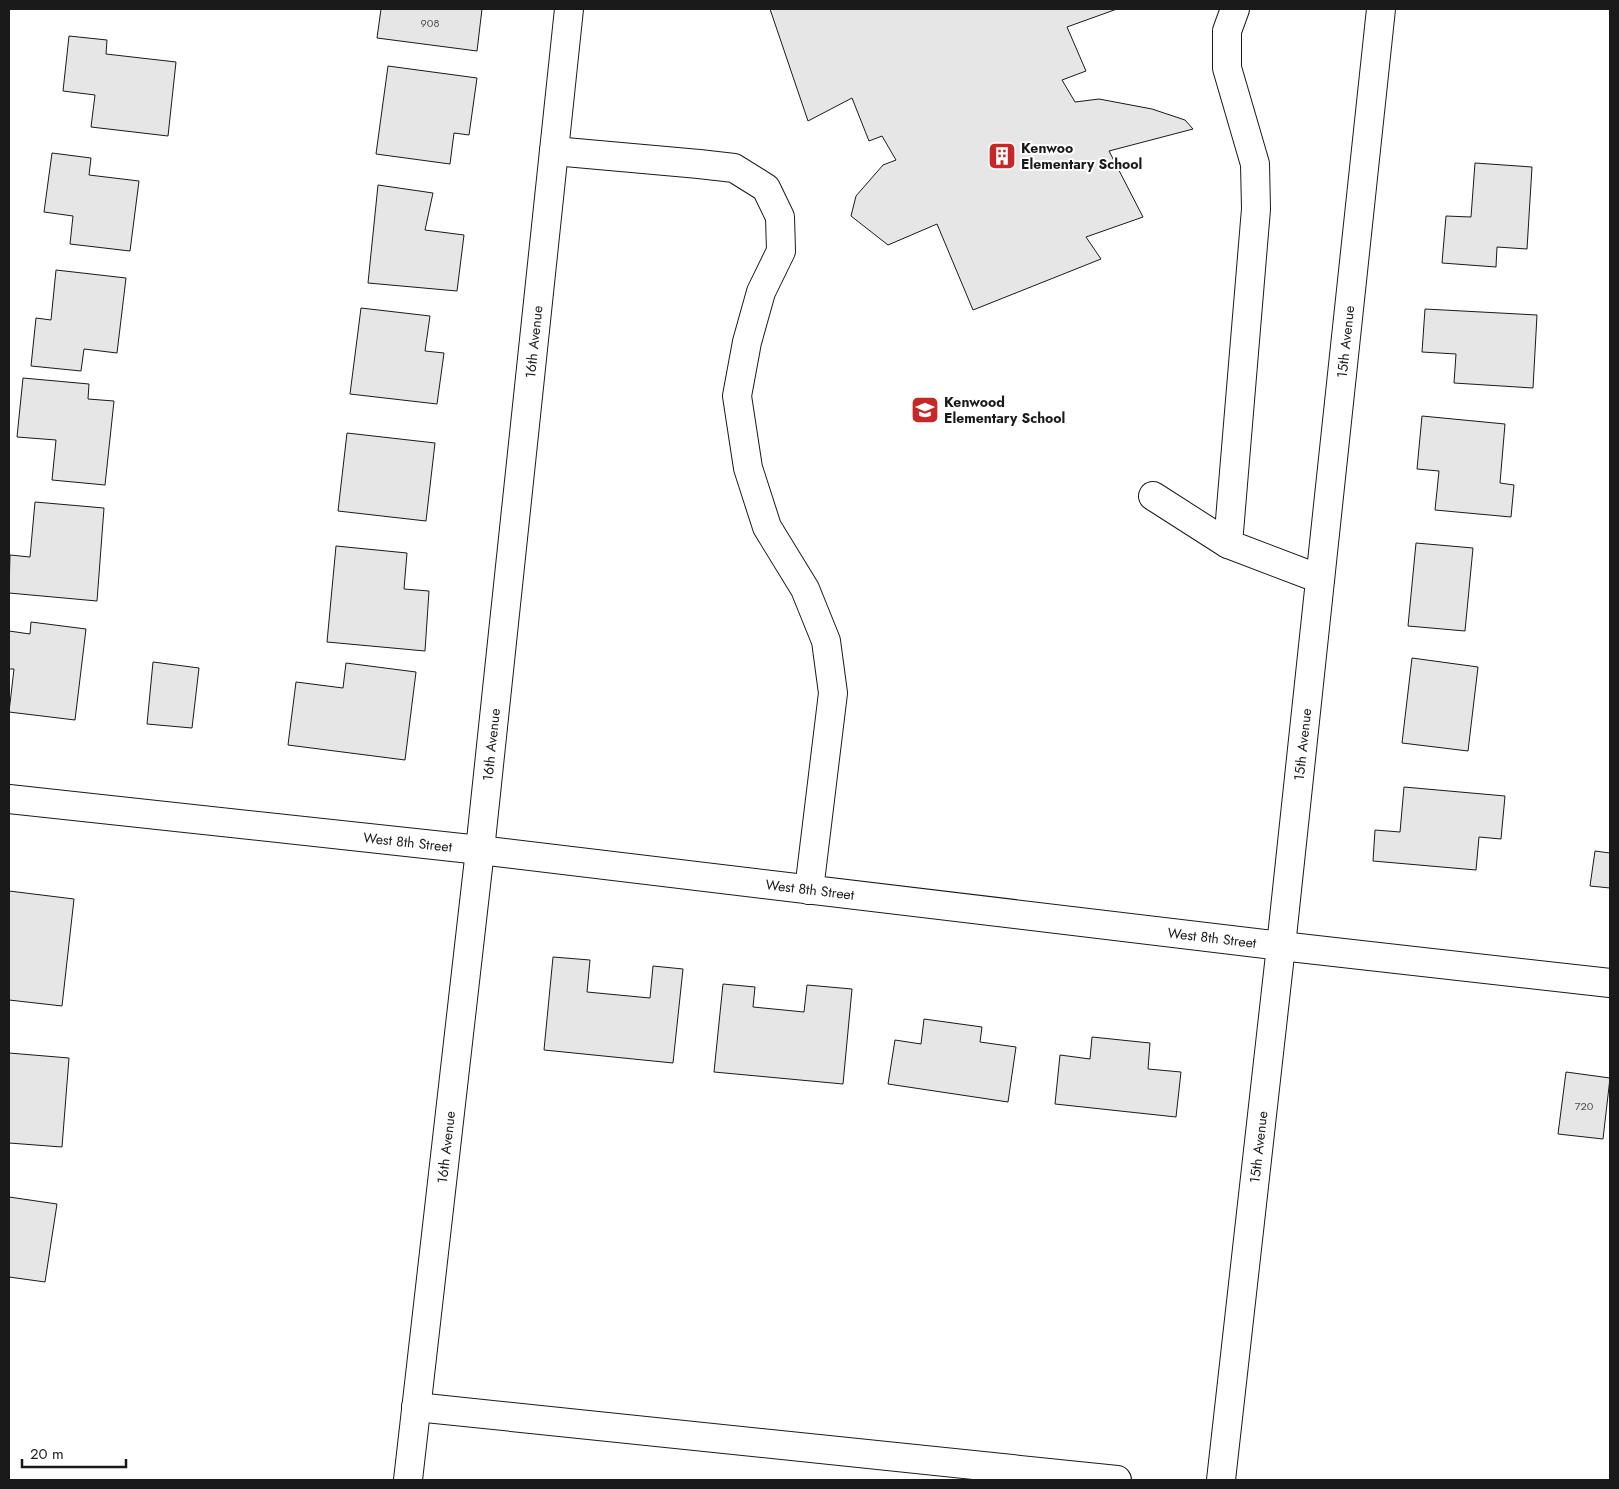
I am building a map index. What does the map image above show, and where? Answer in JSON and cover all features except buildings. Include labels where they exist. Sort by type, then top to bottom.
[{"type":"street","name":"16th Avenue","points":[[408,1480],[480,850],[569,9]]},
{"type":"street","points":[[1228,544],[1256,209],[1255,164],[1227,68],[1227,31],[1235,9]]},
{"type":"street","name":"15th Avenue","points":[[1221,1480],[1281,946],[1381,9]]},
{"type":"street","points":[[554,151],[734,168],[766,188],[780,217],[781,251],[761,292],[747,342],[737,396],[748,468],[767,527],[804,589],[826,641],[833,693],[809,890]]},
{"type":"street","points":[[1153,496],[1228,544],[1320,579]]},
{"type":"street","name":"West 8th Street","points":[[9,799],[480,850],[1281,946],[1610,983]]},
{"type":"street","points":[[416,1407],[1117,1480]]},
{"type":"place","name":"Kenwoo Elementary School","points":[[1002,156]]},
{"type":"place","name":"Kenwood Elementary School","points":[[925,410]]}]
